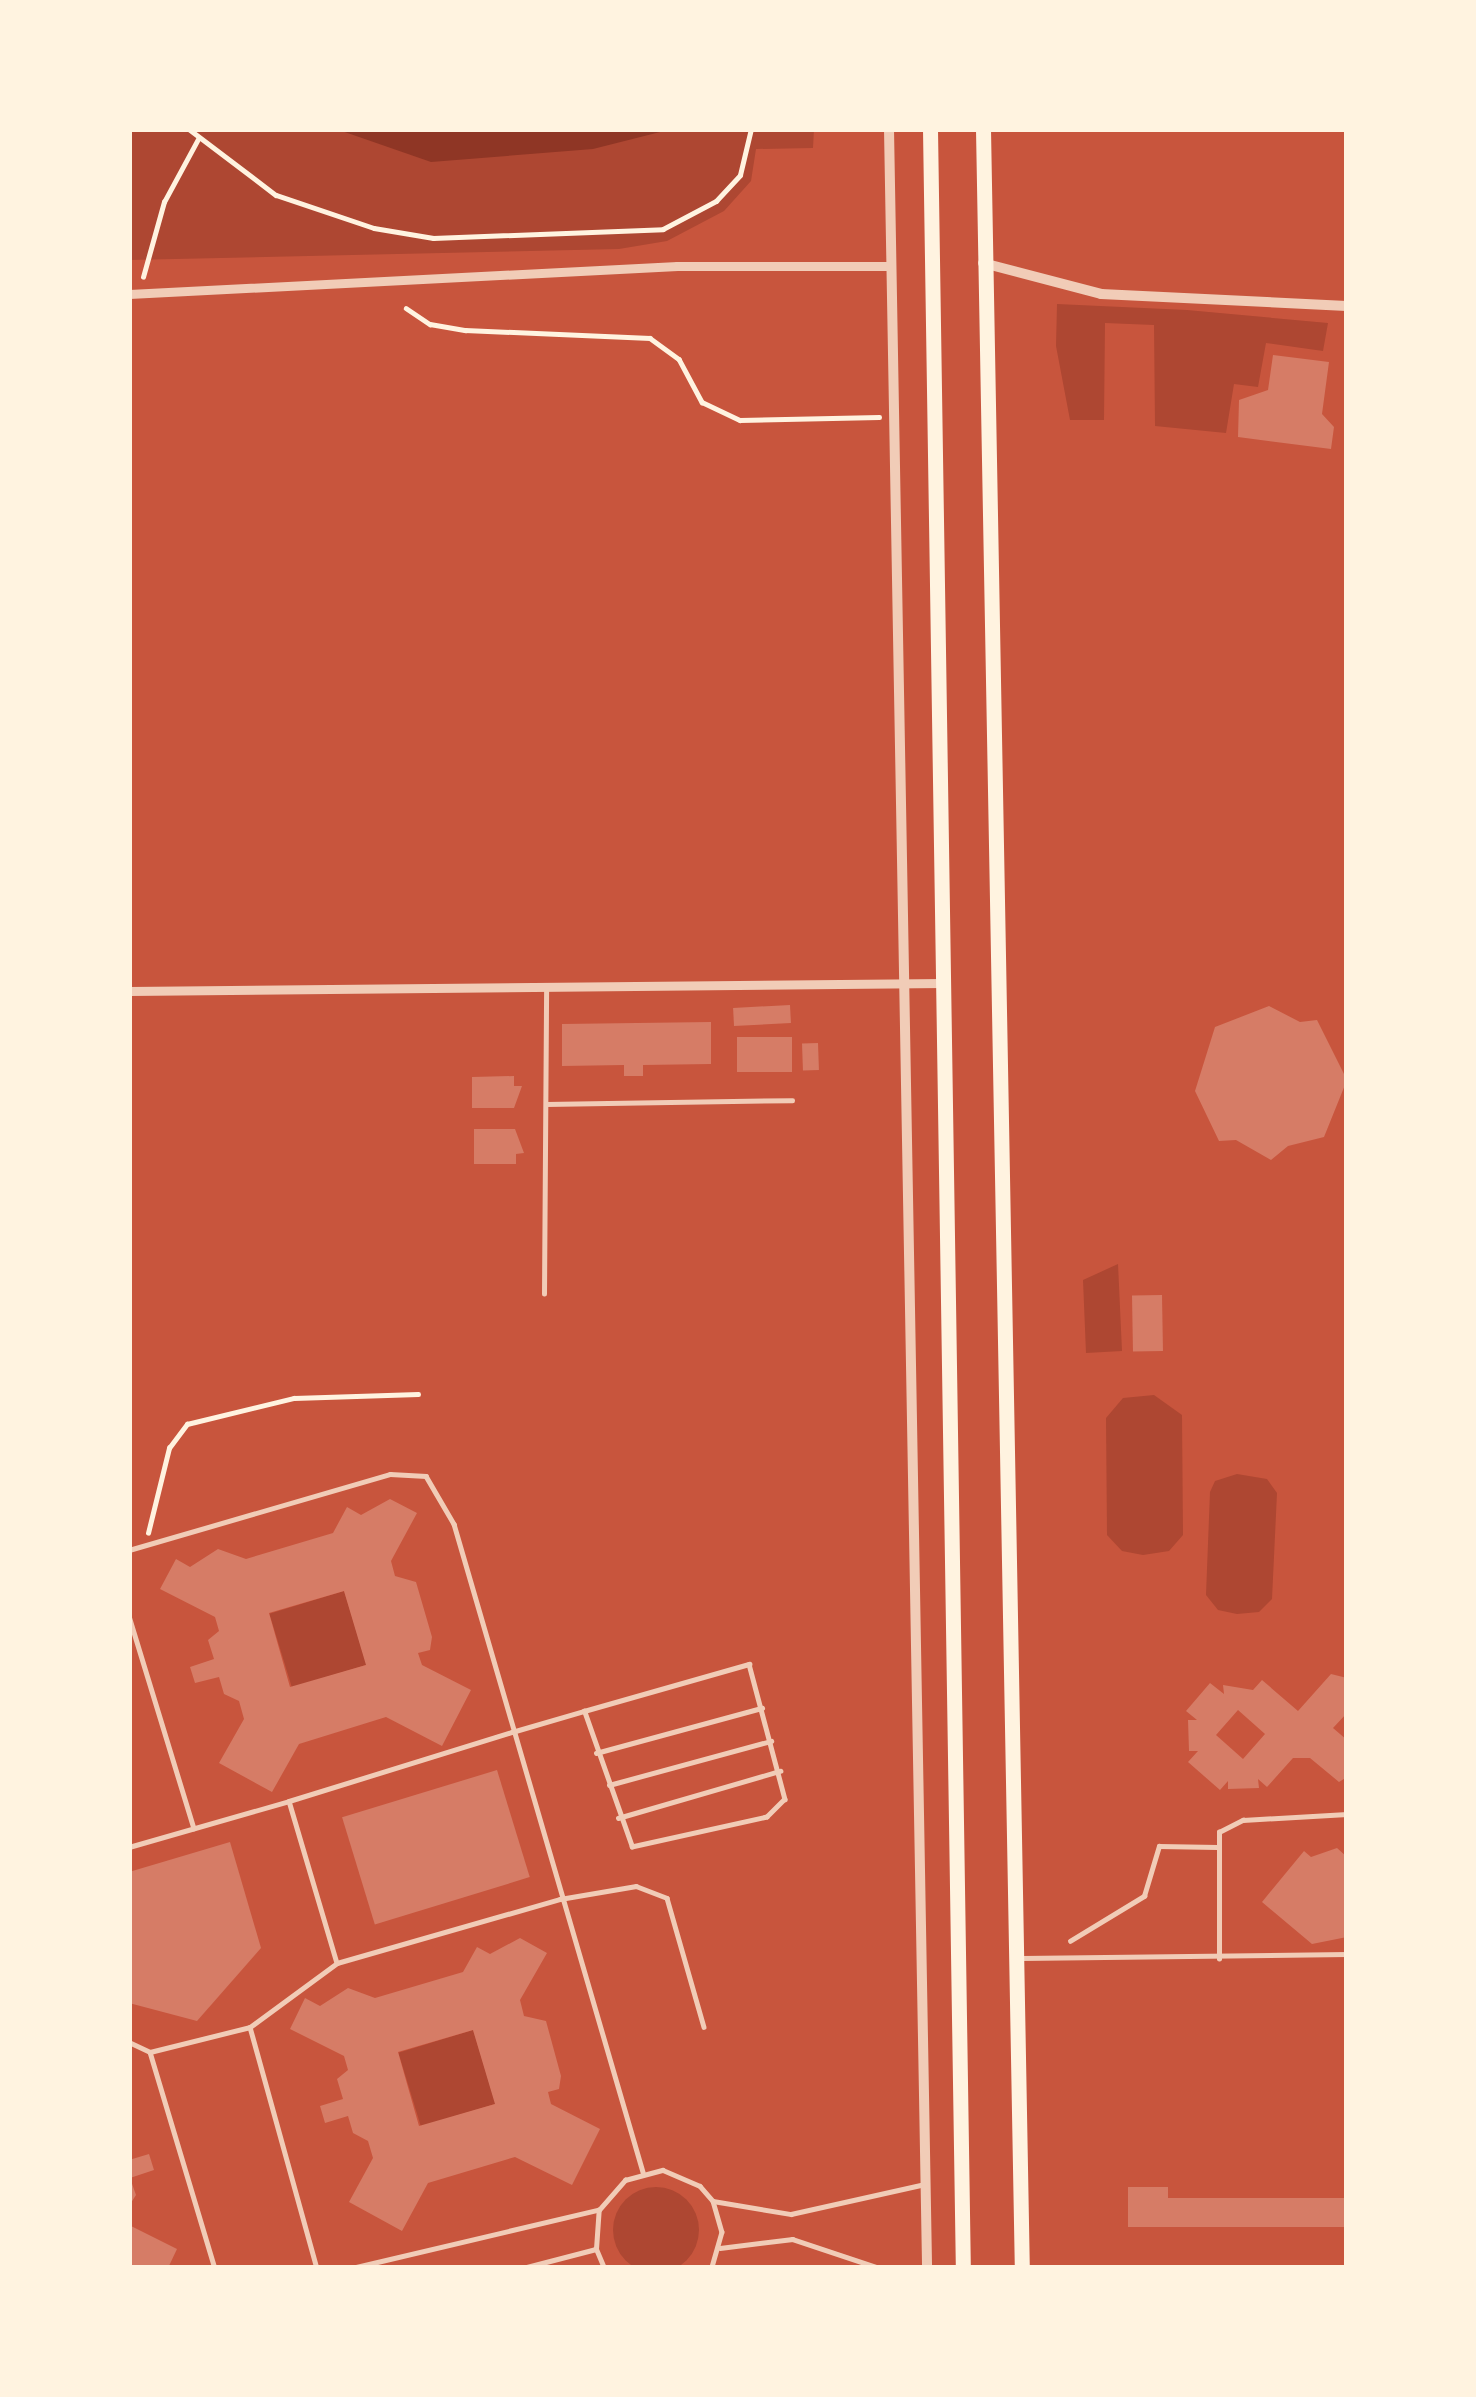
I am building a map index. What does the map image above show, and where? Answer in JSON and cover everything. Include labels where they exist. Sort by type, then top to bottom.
[{"type":"highway","points":[[930,129],[963,2268]]},
{"type":"highway","points":[[982,129],[1022,2268]]},
{"type":"street","points":[[889,129],[900,983],[927,2268]]},
{"type":"street","points":[[983,263],[1101,294],[1347,306]]},
{"type":"street","points":[[129,295],[676,266],[890,266]]},
{"type":"street","points":[[129,991],[944,983]]},
{"type":"lane","points":[[544,1294],[546,986]]},
{"type":"lane","points":[[546,1104],[792,1100]]},
{"type":"lane","points":[[129,1550],[390,1474],[426,1476],[454,1524],[643,2172]]},
{"type":"lane","points":[[129,1616],[194,1828]]},
{"type":"lane","points":[[129,1847],[512,1732],[584,1711],[749,1664],[785,1799],[767,1817],[640,1849],[627,1843],[616,1818],[584,1711]]},
{"type":"lane","points":[[596,1753],[762,1708]]},
{"type":"lane","points":[[606,1785],[771,1741]]},
{"type":"lane","points":[[616,1818],[780,1771]]},
{"type":"lane","points":[[289,1801],[337,1963]]},
{"type":"lane","points":[[1219,1960],[1219,1832],[1243,1820],[1347,1814]]},
{"type":"lane","points":[[1070,1941],[1144,1896],[1159,1846],[1217,1847]]},
{"type":"lane","points":[[129,2042],[150,2052],[250,2027],[337,1963],[560,1899],[636,1886],[667,1898],[704,2026]]},
{"type":"lane","points":[[1016,1958],[1219,1960],[1347,1954]]},
{"type":"lane","points":[[250,2027],[317,2268]]},
{"type":"lane","points":[[150,2052],[214,2268]]},
{"type":"lane","points":[[352,2268],[599,2210],[625,2180],[643,2172],[683,2175],[713,2201],[791,2214],[925,2184]]},
{"type":"lane","points":[[712,2268],[720,2248],[713,2201]]},
{"type":"lane","points":[[599,2210],[596,2249],[604,2268]]},
{"type":"lane","points":[[720,2248],[792,2239],[879,2268]]},
{"type":"lane","points":[[523,2268],[596,2249]]},
{"type":"path","points":[[190,129],[198,140],[276,195],[374,228],[433,238],[618,237],[663,230],[716,201],[740,175],[752,129]]},
{"type":"path","points":[[143,294],[143,259],[198,140]]},
{"type":"path","points":[[406,308],[430,324],[465,330],[650,338],[679,359],[702,402],[740,419],[891,416]]},
{"type":"path","points":[[147,1544],[153,1495],[169,1448],[187,1424],[294,1397],[418,1394]]},
{"type":"shaded area","points":[[129,129],[814,129],[813,148],[756,149],[751,181],[724,211],[667,241],[619,249],[129,260]]},
{"type":"shaded area","points":[[336,129],[672,129],[593,149],[431,162]]},
{"type":"shaded area","points":[[1057,304],[1328,323],[1323,351],[1266,343],[1258,387],[1234,384],[1226,433],[1155,426],[1154,325],[1105,323],[1104,420],[1070,420],[1056,346]]},
{"type":"shaded area","points":[[1118,1264],[1122,1351],[1086,1353],[1083,1280]]},
{"type":"shaded area","points":[[1154,1395],[1182,1415],[1183,1535],[1169,1551],[1143,1555],[1122,1551],[1107,1535],[1106,1418],[1123,1398]]},
{"type":"shaded area","points":[[1237,1474],[1267,1479],[1277,1493],[1272,1599],[1259,1612],[1237,1614],[1218,1610],[1206,1595],[1210,1492],[1215,1481]]},
{"type":"shaded area","points":[[344,1591],[367,1665],[292,1687],[269,1614]]},
{"type":"shaded area","points":[[473,2030],[496,2104],[421,2126],[398,2053]]},
{"type":"shaded area","points":[[656,2187],[686,2200],[699,2230],[686,2260],[656,2273],[626,2260],[613,2230],[626,2200]]},
{"type":"building","points":[[1273,355],[1329,362],[1322,414],[1334,427],[1331,449],[1238,437],[1239,400],[1268,390]]},
{"type":"building","points":[[790,1005],[791,1023],[734,1026],[733,1008]]},
{"type":"building","points":[[1269,1006],[1300,1022],[1317,1020],[1347,1080],[1324,1137],[1288,1146],[1271,1160],[1236,1140],[1219,1141],[1195,1091],[1215,1027]]},
{"type":"building","points":[[711,1022],[711,1064],[643,1065],[643,1076],[624,1076],[624,1065],[562,1066],[562,1024]]},
{"type":"building","points":[[737,1037],[792,1037],[792,1072],[737,1072]]},
{"type":"building","points":[[818,1043],[819,1070],[803,1071],[802,1044]]},
{"type":"building","points":[[514,1076],[514,1086],[522,1086],[514,1108],[472,1108],[472,1077]]},
{"type":"building","points":[[474,1129],[515,1129],[524,1153],[516,1154],[516,1164],[474,1164]]},
{"type":"building","points":[[1162,1295],[1163,1351],[1133,1352],[1132,1296]]},
{"type":"building","points":[[390,1499],[417,1513],[391,1561],[395,1576],[416,1582],[432,1637],[430,1650],[418,1653],[422,1665],[471,1690],[442,1746],[386,1717],[299,1744],[272,1792],[219,1763],[244,1719],[239,1701],[224,1694],[219,1677],[195,1683],[190,1667],[214,1659],[208,1640],[219,1631],[215,1617],[160,1589],[176,1559],[190,1567],[218,1549],[246,1559],[333,1533],[347,1507],[361,1515]],"holes":[[[344,1591],[366,1665],[290,1687],[269,1613]]]},
{"type":"building","points":[[1331,1674],[1347,1678],[1347,1713],[1333,1728],[1347,1740],[1347,1777],[1339,1782],[1310,1758],[1293,1758],[1267,1787],[1258,1779],[1259,1788],[1228,1789],[1228,1781],[1220,1790],[1188,1762],[1198,1751],[1189,1751],[1188,1720],[1197,1720],[1186,1711],[1210,1683],[1224,1694],[1223,1685],[1253,1690],[1262,1680],[1298,1711]],"holes":[[[1238,1710],[1265,1734],[1243,1759],[1216,1735]]]},
{"type":"building","points":[[497,1770],[530,1877],[375,1924],[342,1817]]},
{"type":"building","points":[[230,1842],[261,1948],[197,2021],[129,2003],[129,1872]]},
{"type":"building","points":[[1337,1848],[1347,1857],[1347,1937],[1312,1944],[1262,1902],[1304,1851],[1311,1857]]},
{"type":"building","points":[[520,1938],[547,1953],[520,2000],[524,2016],[546,2021],[561,2076],[559,2089],[548,2092],[551,2104],[600,2129],[572,2185],[515,2157],[428,2183],[402,2231],[349,2202],[373,2158],[368,2141],[353,2133],[348,2116],[325,2123],[320,2106],[343,2099],[337,2079],[348,2070],[344,2056],[290,2029],[305,1998],[320,2006],[348,1988],[375,1998],[463,1972],[477,1947],[490,1954]],"holes":[[[473,2030],[495,2104],[419,2126],[398,2052]]]},
{"type":"building","points":[[149,2154],[154,2170],[130,2178],[136,2195],[129,2206],[129,2160]]},
{"type":"building","points":[[1128,2187],[1168,2187],[1168,2198],[1347,2198],[1347,2227],[1128,2227]]},
{"type":"building","points":[[129,2225],[177,2249],[168,2268],[129,2268]]}]
